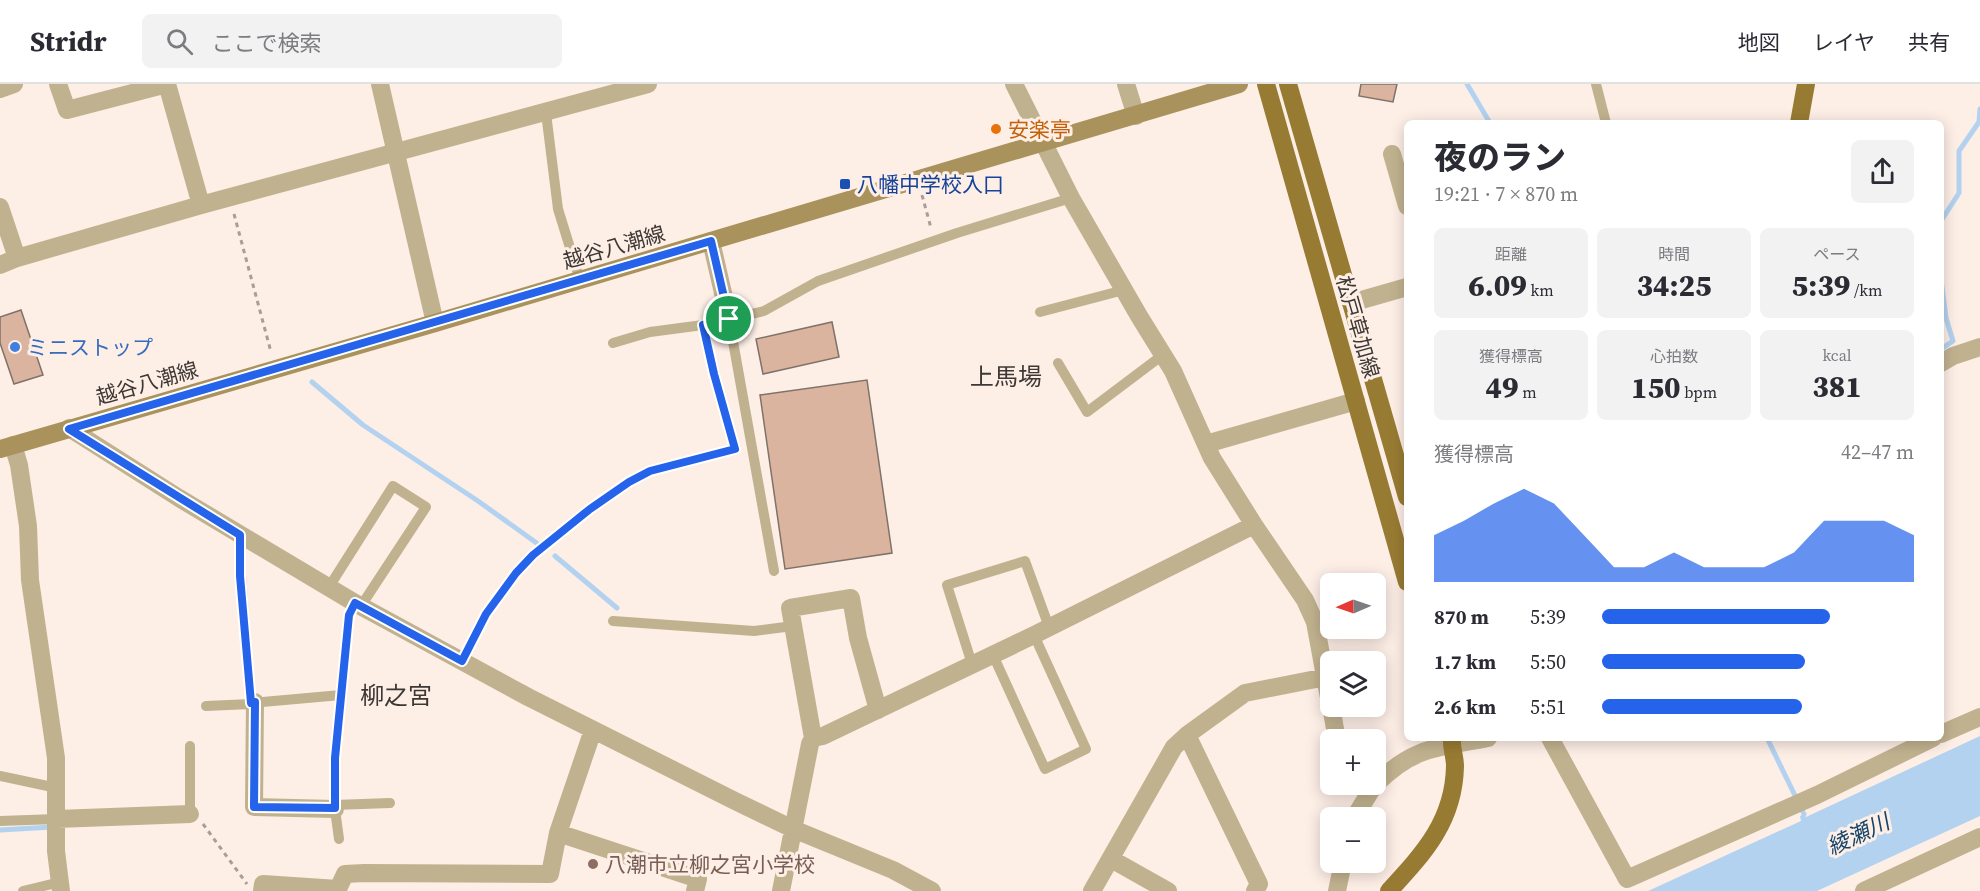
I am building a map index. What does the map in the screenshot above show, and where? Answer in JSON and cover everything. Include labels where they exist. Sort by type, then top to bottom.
[{"type":"main road","name":"越谷八潮線","points":[[7,447],[435,323],[1239,84]]},
{"type":"main road","name":"松戸草加線","points":[[1266,84],[1404,571]]},
{"type":"main road","name":"松戸草加線","points":[[1288,84],[1404,487]]},
{"type":"main road","points":[[1800,120],[1806,84]]},
{"type":"main road","points":[[1389,891],[1435,837],[1445,817],[1455,765],[1451,741]]},
{"type":"street","points":[[0,88],[14,84]]},
{"type":"street","points":[[58,84],[67,110],[167,84],[201,206]]},
{"type":"street","points":[[380,84],[435,323]]},
{"type":"street","points":[[0,265],[17,258],[229,198],[546,113],[624,88],[648,84]]},
{"type":"street","points":[[1014,84],[1071,198],[1164,354],[1212,458],[1305,600],[1315,622],[1321,651]]},
{"type":"street","points":[[1126,84],[1136,116]]},
{"type":"street","points":[[1392,154],[1404,196]]},
{"type":"street","points":[[0,207],[17,258]]},
{"type":"street","points":[[711,241],[729,319]]},
{"type":"street","points":[[1351,303],[1404,288]]},
{"type":"street","points":[[1944,361],[1980,347]]},
{"type":"street","points":[[1206,444],[1356,401]]},
{"type":"street","points":[[69,429],[240,535],[462,661],[593,730],[793,829],[893,870],[932,891]]},
{"type":"street","points":[[7,447],[19,465],[28,526],[30,580],[56,758],[56,851],[60,886]]},
{"type":"street","points":[[813,738],[824,736],[993,655],[1254,525]]},
{"type":"street","points":[[781,891],[813,738],[790,608],[851,598],[858,638],[878,710]]},
{"type":"street","points":[[1092,891],[1173,747],[1245,693],[1320,678]]},
{"type":"street","points":[[253,703],[254,807],[335,807]]},
{"type":"street","points":[[1944,733],[1980,717]]},
{"type":"street","points":[[262,887],[338,889],[345,874],[364,873],[550,874],[558,832],[593,730]]},
{"type":"street","points":[[1187,735],[1259,884],[1255,891]]},
{"type":"street","points":[[1386,774],[1417,753],[1448,741]]},
{"type":"street","points":[[1552,741],[1627,879],[1817,795],[1927,741]]},
{"type":"street","points":[[57,826],[190,814]]},
{"type":"street","points":[[558,832],[698,879],[695,891]]},
{"type":"street","points":[[1864,891],[1980,837]]},
{"type":"street","points":[[1110,859],[1168,891]]},
{"type":"street","points":[[1337,891],[1341,873]]},
{"type":"lane","points":[[1596,84],[1605,120]]},
{"type":"lane","points":[[546,113],[558,209],[580,280]]},
{"type":"lane","points":[[613,343],[650,332],[703,325],[764,311],[818,281],[934,241],[1071,198]]},
{"type":"lane","points":[[1040,312],[1124,290]]},
{"type":"lane","points":[[729,319],[774,571]]},
{"type":"lane","points":[[462,661],[486,614],[516,573],[533,555],[590,509],[629,482],[650,471],[735,449],[703,325]]},
{"type":"lane","points":[[1058,363],[1088,412],[1164,354]]},
{"type":"lane","points":[[329,587],[393,486],[426,507],[349,615],[335,758],[335,807],[339,839]]},
{"type":"lane","points":[[240,535],[240,576],[253,703]]},
{"type":"lane","points":[[972,664],[947,585],[1025,561],[1041,631],[1086,749],[1045,769],[993,655]]},
{"type":"lane","points":[[614,621],[754,631],[793,626]]},
{"type":"lane","points":[[206,706],[341,696]]},
{"type":"lane","points":[[190,746],[190,814]]},
{"type":"lane","points":[[0,776],[57,788]]},
{"type":"lane","points":[[335,807],[390,803]]},
{"type":"lane","points":[[0,820],[57,826]]},
{"type":"lane","points":[[23,891],[60,886]]},
{"type":"path","points":[[922,195],[934,241]]},
{"type":"path","points":[[229,198],[272,353]]},
{"type":"path","points":[[190,814],[201,821],[246,884],[262,887]]},
{"type":"water","name":"綾瀬川","points":[[1980,736],[1980,816],[1817,891],[1648,891],[1801,821],[1800,816],[1804,814],[1806,817]]},
{"type":"building","points":[[1361,84],[1397,84],[1393,102],[1359,96]]},
{"type":"building","points":[[21,310],[43,375],[14,384],[0,343],[0,317]]},
{"type":"building","points":[[832,322],[839,357],[763,374],[756,339]]},
{"type":"building","points":[[867,380],[892,553],[785,569],[760,395]]},
{"type":"waterway","points":[[1467,84],[1488,120]]},
{"type":"waterway","points":[[1944,216],[1959,193],[1959,151],[1979,122],[1980,109]]},
{"type":"waterway","points":[[1944,302],[1953,341],[1944,347]]},
{"type":"waterway","points":[[312,382],[363,425],[478,501],[538,544]]},
{"type":"waterway","points":[[555,556],[617,608]]},
{"type":"waterway","points":[[1768,741],[1804,814]]},
{"type":"waterway","points":[[0,830],[52,827]]},
{"type":"place","name":"安楽亭","points":[[996,129]]},
{"type":"place","name":"八幡中学校入口","points":[[845,184]]},
{"type":"place","name":"ミニストップ","points":[[15,347]]},
{"type":"place","name":"八潮市立柳之宮小学校","points":[[593,864]]},
{"type":"district","name":"上馬場","points":[[1006,376]]},
{"type":"district","name":"柳之宮","points":[[396,695]]},
{"type":"route","points":[[711,241],[729,319],[703,325],[735,449],[650,471],[629,482],[590,509],[533,555],[516,573],[486,614],[462,661],[355,603],[349,615],[335,758],[335,808],[254,807],[255,702],[251,703],[240,576],[240,535],[69,429],[711,241]]}]
